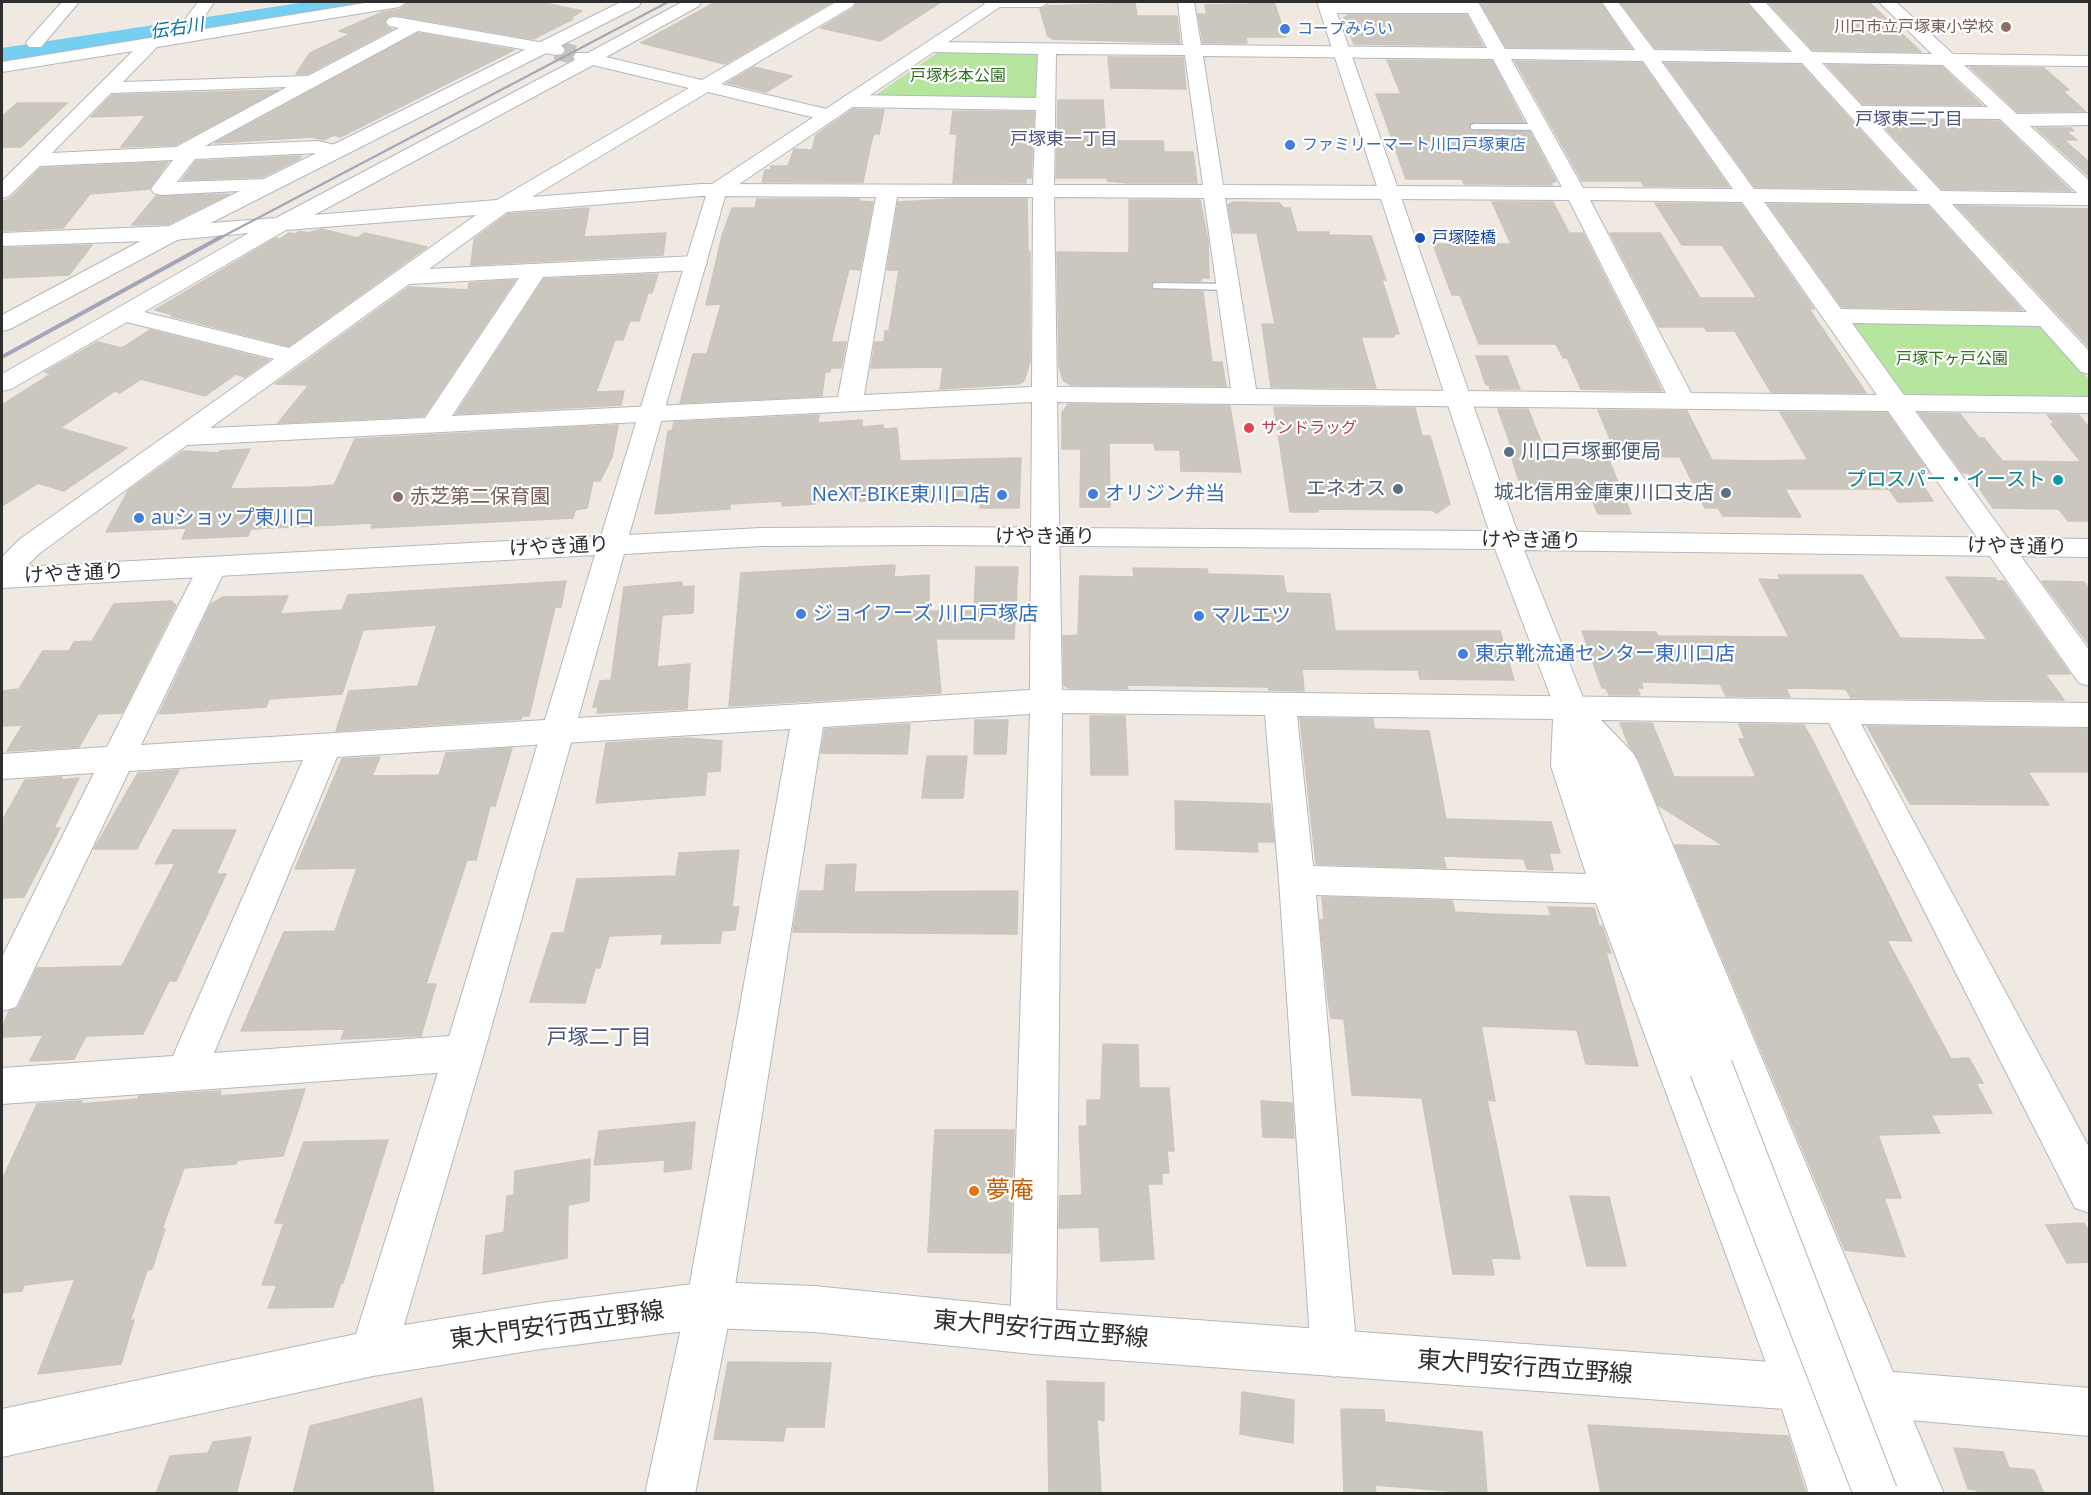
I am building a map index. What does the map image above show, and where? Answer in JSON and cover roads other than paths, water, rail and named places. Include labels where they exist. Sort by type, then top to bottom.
[{"type":"street","points":[[35,43],[71,2]]},
{"type":"street","points":[[195,18],[206,2]]},
{"type":"street","points":[[79,37],[297,2]]},
{"type":"street","points":[[2,67],[150,44],[349,6],[399,2]]},
{"type":"street","points":[[2,324],[173,233],[549,49],[627,2]]},
{"type":"street","points":[[2,384],[281,224],[584,57],[693,2]]},
{"type":"street","points":[[2,576],[30,546],[499,208],[847,2]]},
{"type":"street","points":[[373,1353],[615,543],[717,190],[932,47],[995,2],[1041,2]]},
{"type":"street","points":[[1186,2],[1244,394]]},
{"type":"street","points":[[1610,2],[2090,675]]},
{"type":"street","points":[[1756,2],[1938,198],[2090,367]]},
{"type":"street","points":[[1887,2],[2090,193]]},
{"type":"street","points":[[1683,402],[1577,196],[1472,5],[1326,5],[1506,540],[1780,1252],[1876,1494]]},
{"type":"street","points":[[349,6],[357,15],[549,49]]},
{"type":"street","points":[[270,185],[161,189],[183,153],[417,26]]},
{"type":"street","points":[[13,46],[57,40]]},
{"type":"street","points":[[2,192],[150,44]]},
{"type":"street","points":[[932,47],[2090,61]]},
{"type":"street","points":[[1034,1331],[1046,701],[1043,191],[1047,50]]},
{"type":"street","points":[[584,57],[705,85],[839,108],[1045,104]]},
{"type":"street","points":[[105,88],[314,80]]},
{"type":"street","points":[[1858,112],[2090,119]]},
{"type":"street","points":[[34,160],[317,147],[338,151]]},
{"type":"street","points":[[2,239],[173,233],[717,190],[1389,192],[1577,196],[2090,199]]},
{"type":"street","points":[[850,403],[888,190]]},
{"type":"street","points":[[403,277],[696,263]]},
{"type":"street","points":[[433,425],[535,272]]},
{"type":"street","points":[[123,314],[292,356]]},
{"type":"street","points":[[1836,316],[2046,319]]},
{"type":"street","points":[[178,438],[1043,394],[1244,394],[1683,402],[2090,405]]},
{"type":"street","name":"けやき通り","points":[[2,576],[615,543],[818,536],[1506,540],[2090,548]]},
{"type":"street","points":[[2,995],[212,566]]},
{"type":"street","points":[[2,766],[1046,701],[1280,706],[1570,707],[2090,715]]},
{"type":"street","points":[[1280,706],[1297,880],[1334,1354]]},
{"type":"street","points":[[1570,707],[1568,766],[1609,889],[1798,1387],[1834,1494]]},
{"type":"street","points":[[1570,707],[1620,762],[1920,1494]]},
{"type":"street","points":[[1838,710],[2090,1193]]},
{"type":"street","points":[[670,1494],[709,1305],[809,714]]},
{"type":"street","points":[[185,1073],[326,745]]},
{"type":"street","points":[[1297,880],[1609,889]]},
{"type":"street","points":[[2,1086],[464,1053]]},
{"type":"street","name":"東大門安行西立野線","points":[[2,1433],[373,1353],[541,1326],[709,1305],[814,1309],[1034,1331],[1798,1387],[2090,1413]]},
{"type":"lane","points":[[1474,127],[1538,127]]},
{"type":"lane","points":[[1157,286],[1229,287]]},
{"type":"waterway","name":"伝右川","points":[[2,57],[161,34],[353,2]]},
{"type":"tunnel","points":[[556,50],[579,56]]},
{"type":"railway","points":[[218,239],[668,2]]},
{"type":"railway","points":[[2,357],[221,237]]},
{"type":"place","name":"川口市立戸塚東小学校","points":[[2006,27]]},
{"type":"place","name":"コープみらい","points":[[1285,29]]},
{"type":"place","name":"ファミリーマート川口戸塚東店","points":[[1290,145]]},
{"type":"place","name":"戸塚陸橋","points":[[1420,238]]},
{"type":"place","name":"サンドラッグ","points":[[1249,428]]},
{"type":"place","name":"川口戸塚郵便局","points":[[1509,452]]},
{"type":"place","name":"プロスパー・イースト","points":[[2058,480]]},
{"type":"place","name":"エネオス","points":[[1398,489]]},
{"type":"place","name":"城北信用金庫東川口支店","points":[[1726,493]]},
{"type":"place","name":"オリジン弁当","points":[[1093,494]]},
{"type":"place","name":"NeXT-BIKE東川口店","points":[[1002,495]]},
{"type":"place","name":"赤芝第二保育園","points":[[398,497]]},
{"type":"place","name":"auショップ東川口","points":[[139,518]]},
{"type":"place","name":"ジョイフーズ 川口戸塚店","points":[[801,614]]},
{"type":"place","name":"マルエツ","points":[[1199,616]]},
{"type":"place","name":"東京靴流通センター東川口店","points":[[1463,654]]},
{"type":"place","name":"夢庵","points":[[974,1191]]},
{"type":"district","name":"戸塚東二丁目","points":[[1909,120]]},
{"type":"district","name":"戸塚東一丁目","points":[[1064,140]]},
{"type":"district","name":"戸塚二丁目","points":[[599,1038]]},
{"type":"park label","name":"戸塚杉本公園","points":[[958,76]]},
{"type":"park label","name":"戸塚下ヶ戸公園","points":[[1952,359]]}]
